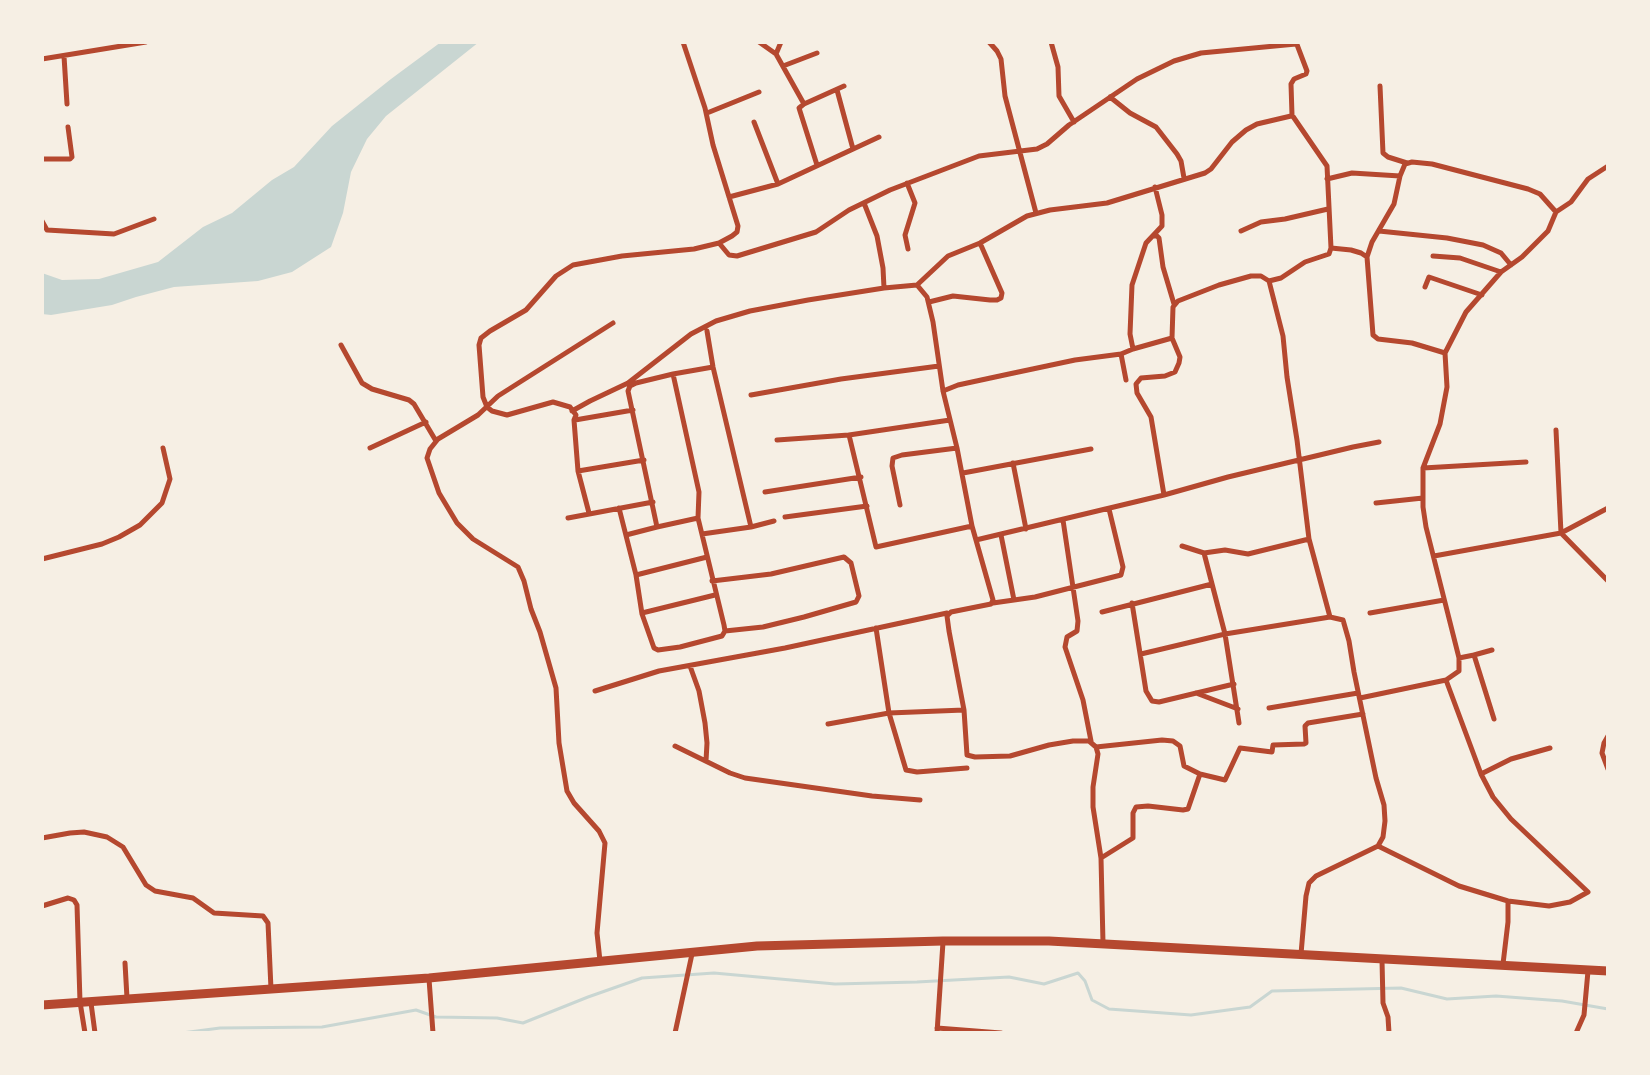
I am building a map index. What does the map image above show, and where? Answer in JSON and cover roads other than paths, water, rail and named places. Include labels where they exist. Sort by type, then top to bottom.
[{"type":"highway","points":[[42,1005],[429,978],[757,946],[943,941],[1049,941],[1608,971]]},
{"type":"street","points":[[42,59],[146,42]]},
{"type":"street","points":[[589,513],[578,471],[576,415],[570,407],[553,402],[507,415],[497,414],[487,407],[483,397],[480,340],[495,327],[526,310],[564,269],[573,265],[589,260],[694,249],[719,243],[732,236],[737,229],[707,113],[683,42]]},
{"type":"street","points":[[759,42],[776,54],[804,104]]},
{"type":"street","points":[[776,54],[781,42]]},
{"type":"street","points":[[989,42],[1001,59],[1003,86],[1036,213]]},
{"type":"street","points":[[1051,42],[1058,67],[1059,96],[1074,122]]},
{"type":"street","points":[[719,243],[729,255],[737,256],[816,232],[864,203],[979,156],[1043,147],[1074,122],[1155,69],[1192,55],[1296,43],[1307,71],[1291,84],[1292,115],[1327,166],[1331,248],[1327,256],[1309,261],[1281,278],[1269,281]]},
{"type":"street","points":[[783,66],[817,53]]},
{"type":"street","points":[[64,56],[67,104]]},
{"type":"street","points":[[817,165],[800,106],[844,86]]},
{"type":"street","points":[[1380,86],[1383,153],[1388,157],[1408,163],[1432,164],[1528,189],[1540,194],[1556,212]]},
{"type":"street","points":[[837,90],[853,149]]},
{"type":"street","points":[[707,113],[759,92]]},
{"type":"street","points":[[1110,97],[1151,123],[1164,136],[1181,161],[1184,178]]},
{"type":"street","points":[[572,411],[628,383],[691,334],[716,321],[750,311],[917,285],[948,256],[980,243],[1027,216],[1107,203],[1205,173],[1237,137],[1252,126],[1292,115]]},
{"type":"street","points":[[754,122],[778,184]]},
{"type":"street","points":[[42,159],[72,157],[68,127]]},
{"type":"street","points":[[729,197],[778,184],[879,137]]},
{"type":"street","points":[[1408,163],[1400,176],[1394,204],[1367,257],[1372,331],[1375,338],[1412,343],[1445,353]]},
{"type":"street","points":[[1269,708],[1446,680],[1459,671],[1459,658],[1426,527],[1423,498],[1423,468],[1443,416],[1447,387],[1445,353],[1464,315],[1501,272],[1548,231],[1556,212],[1571,202],[1588,179],[1608,166]]},
{"type":"street","points":[[1327,179],[1352,173],[1400,176]]},
{"type":"street","points":[[907,183],[915,203],[905,235],[908,249]]},
{"type":"street","points":[[1133,349],[1130,292],[1144,248],[1161,228],[1162,221],[1155,187]]},
{"type":"street","points":[[864,203],[877,236],[884,288]]},
{"type":"street","points":[[1241,231],[1261,222],[1328,209]]},
{"type":"street","points":[[42,221],[47,230],[114,234],[154,219]]},
{"type":"street","points":[[1379,231],[1483,245],[1501,253],[1511,265]]},
{"type":"street","points":[[1152,236],[1159,238],[1163,267],[1174,304],[1172,338],[1180,357],[1175,372],[1141,378],[1136,384],[1137,393],[1151,417],[1164,495]]},
{"type":"street","points":[[929,302],[953,296],[990,300],[1001,298],[1002,293],[980,243]]},
{"type":"street","points":[[1331,248],[1351,250],[1367,257]]},
{"type":"street","points":[[1433,256],[1460,258],[1501,272]]},
{"type":"street","points":[[1174,304],[1219,285],[1251,276],[1261,276],[1269,281],[1283,336],[1309,539],[1330,617]]},
{"type":"street","points":[[1425,287],[1429,277],[1482,295]]},
{"type":"street","points":[[917,285],[929,302],[943,391],[972,526],[993,603]]},
{"type":"street","points":[[601,962],[597,933],[605,843],[567,791],[559,743],[556,688],[524,581],[518,567],[473,539],[455,520],[439,493],[428,456],[436,441],[487,407],[498,396],[613,323]]},
{"type":"street","points":[[707,331],[751,527]]},
{"type":"street","points":[[943,391],[1040,367],[1121,354],[1172,338]]},
{"type":"street","points":[[341,345],[362,383],[409,400],[436,441]]},
{"type":"street","points":[[1121,354],[1126,380]]},
{"type":"street","points":[[751,395],[939,366]]},
{"type":"street","points":[[657,527],[628,393],[630,386],[713,367]]},
{"type":"street","points":[[619,508],[652,647],[656,650],[722,636],[725,631],[698,518],[699,492],[673,374]]},
{"type":"street","points":[[574,420],[633,410]]},
{"type":"street","points":[[777,440],[849,435],[950,420]]},
{"type":"street","points":[[370,448],[426,422]]},
{"type":"street","points":[[1556,430],[1561,533],[1608,581]]},
{"type":"street","points":[[849,435],[876,547],[972,526]]},
{"type":"street","points":[[976,540],[1379,442]]},
{"type":"street","points":[[42,559],[102,544],[140,525],[162,503],[170,479],[163,448]]},
{"type":"street","points":[[900,505],[893,458],[957,448]]},
{"type":"street","points":[[963,473],[1091,449]]},
{"type":"street","points":[[578,471],[644,460]]},
{"type":"street","points":[[1423,468],[1526,462]]},
{"type":"street","points":[[1013,463],[1026,529]]},
{"type":"street","points":[[765,492],[861,477]]},
{"type":"street","points":[[1376,503],[1423,498]]},
{"type":"street","points":[[568,518],[653,502]]},
{"type":"street","points":[[785,517],[867,506]]},
{"type":"street","points":[[1434,556],[1561,533],[1608,508]]},
{"type":"street","points":[[595,691],[659,671],[1118,577],[1123,567],[1109,509]]},
{"type":"street","points":[[626,535],[698,518]]},
{"type":"street","points":[[1063,520],[1078,626],[1076,632],[1067,637],[1065,647],[1083,700],[1091,742]]},
{"type":"street","points":[[702,534],[774,521]]},
{"type":"street","points":[[1001,535],[1014,600]]},
{"type":"street","points":[[1182,546],[1204,553],[1225,550],[1248,554],[1309,539]]},
{"type":"street","points":[[1204,553],[1225,634],[1239,723]]},
{"type":"street","points":[[636,575],[707,557]]},
{"type":"street","points":[[712,581],[771,574],[844,557],[851,563],[859,596],[856,602],[763,627],[725,631]]},
{"type":"street","points":[[1102,612],[1212,584]]},
{"type":"street","points":[[642,614],[715,595]]},
{"type":"street","points":[[1370,613],[1444,600]]},
{"type":"street","points":[[1132,603],[1147,695],[1152,701],[1159,702],[1234,684]]},
{"type":"street","points":[[948,613],[964,710],[968,756],[1010,756],[1083,740],[1096,747],[1093,807],[1101,858],[1103,944]]},
{"type":"street","points":[[1141,654],[1225,634],[1330,617],[1343,620],[1385,812],[1384,833],[1378,846],[1316,876],[1309,883],[1301,955]]},
{"type":"street","points":[[876,628],[889,713],[907,771],[967,768]]},
{"type":"street","points":[[1459,658],[1492,650]]},
{"type":"street","points":[[1474,655],[1494,719]]},
{"type":"street","points":[[690,666],[705,723],[706,761]]},
{"type":"street","points":[[1378,846],[1459,886],[1508,901],[1549,906],[1570,902],[1588,892],[1511,819],[1493,797],[1481,774],[1446,680]]},
{"type":"street","points":[[1195,693],[1238,709]]},
{"type":"street","points":[[828,724],[889,713],[964,710]]},
{"type":"street","points":[[1096,747],[1173,741],[1180,746],[1184,766],[1200,774],[1225,780],[1240,748],[1272,752],[1273,745],[1304,744],[1308,723],[1363,714]]},
{"type":"street","points":[[1608,736],[1602,753],[1608,769]]},
{"type":"street","points":[[675,746],[737,776],[920,800]]},
{"type":"street","points":[[1481,774],[1511,759],[1550,748]]},
{"type":"street","points":[[1101,858],[1133,838],[1133,813],[1136,807],[1188,809],[1200,774]]},
{"type":"street","points":[[42,838],[84,832],[107,837],[123,847],[146,885],[155,891],[193,898],[214,913],[263,916],[268,923],[271,989]]},
{"type":"street","points":[[42,906],[68,898],[77,905],[85,1033]]},
{"type":"street","points":[[1502,965],[1508,901]]},
{"type":"street","points":[[943,941],[937,1030],[1001,1033]]},
{"type":"street","points":[[675,1033],[692,954]]},
{"type":"street","points":[[1382,959],[1383,996],[1389,1033]]},
{"type":"street","points":[[125,963],[127,999]]},
{"type":"street","points":[[1576,1033],[1585,1010],[1588,970]]},
{"type":"street","points":[[429,978],[433,1033]]},
{"type":"street","points":[[85,1002],[95,1033]]},
{"type":"waterway","points":[[182,1033],[220,1028],[322,1027],[416,1010],[436,1017],[497,1018],[523,1023],[642,978],[714,973],[835,984],[1009,977],[1044,984],[1078,973],[1085,981],[1092,1000],[1109,1009],[1191,1015],[1250,1007],[1272,991],[1401,988],[1447,999],[1496,996],[1562,1001],[1608,1009]]}]
